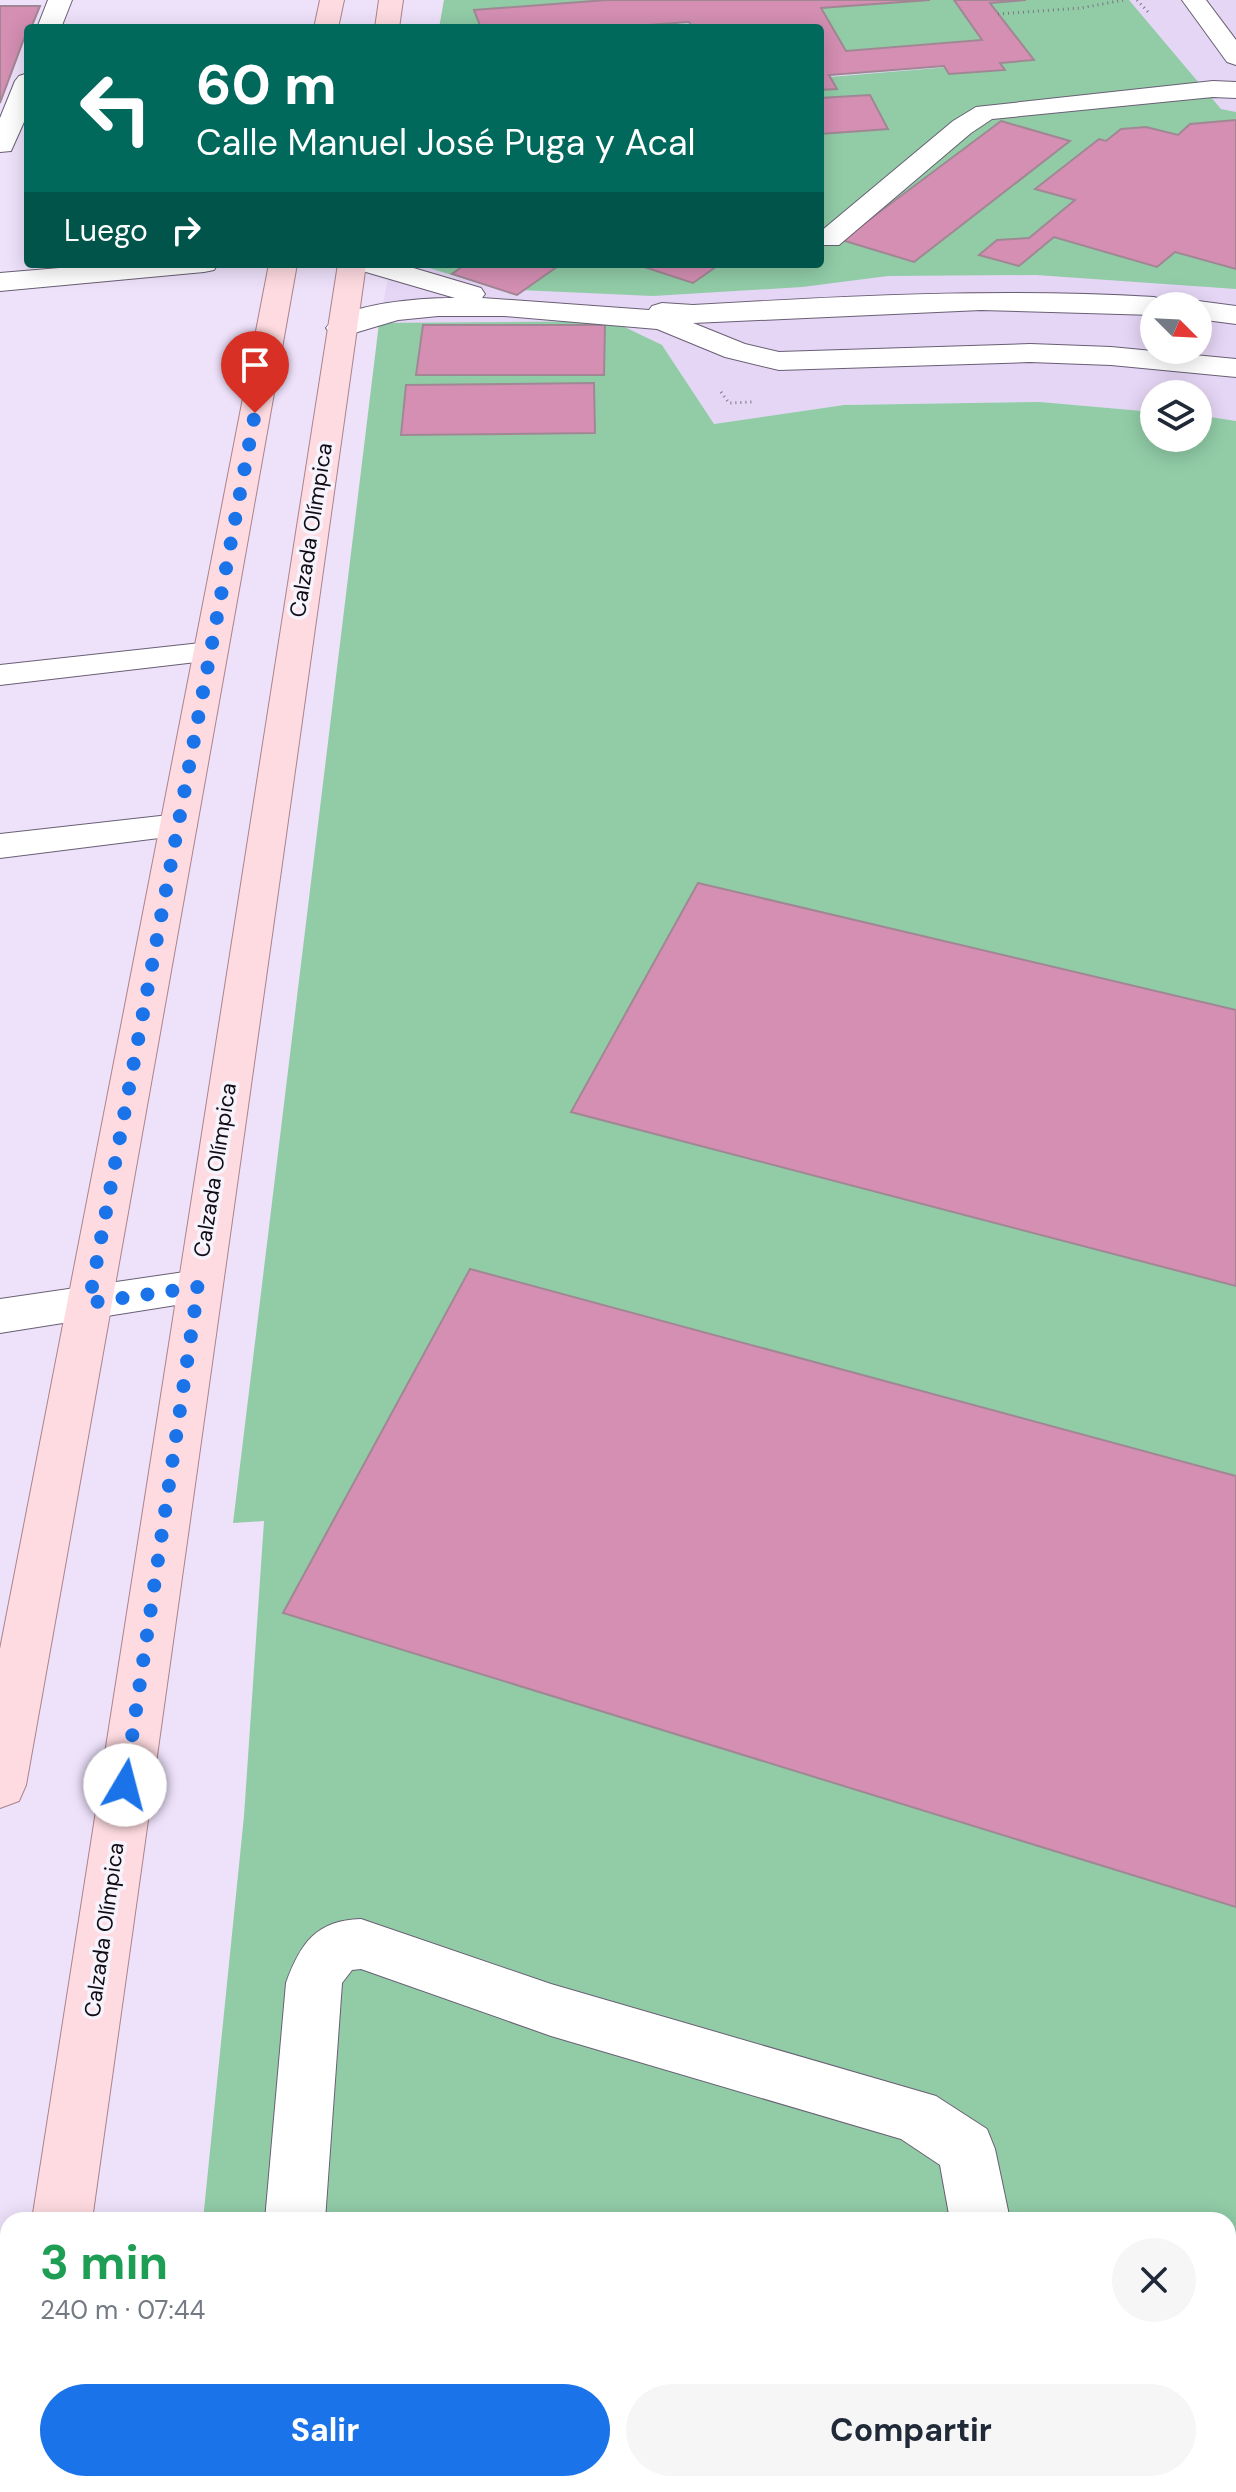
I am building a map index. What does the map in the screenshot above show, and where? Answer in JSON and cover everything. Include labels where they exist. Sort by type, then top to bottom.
[{"type":"main road","points":[[327,24],[332,0]]},
{"type":"main road","points":[[388,24],[391,0]]},
{"type":"main road","points":[[0,1785],[282,268]]},
{"type":"main road","name":"Calzada Olímpica","points":[[63,2212],[351,268]]},
{"type":"street","points":[[51,24],[60,0]]},
{"type":"street","points":[[1194,0],[1236,57]]},
{"type":"street","points":[[829,239],[962,127],[985,112],[1213,89],[1236,90]]},
{"type":"street","points":[[2,145],[24,91]]},
{"type":"street","points":[[0,282],[159,268]]},
{"type":"street","points":[[382,268],[441,286],[508,301],[692,323],[736,351],[779,361],[1030,353],[1111,356],[1236,368]]},
{"type":"street","points":[[341,328],[370,316],[398,311],[469,306],[623,315],[692,323],[941,300],[1020,299],[1140,305]]},
{"type":"street","points":[[1212,312],[1236,315]]},
{"type":"street","points":[[0,675],[210,652]]},
{"type":"street","points":[[0,846],[178,826]]},
{"type":"street","points":[[0,1316],[198,1287]]},
{"type":"street","points":[[296,2212],[314,1983],[319,1965],[330,1951],[348,1943],[361,1944],[551,2010],[916,2116],[966,2149],[978,2212]]},
{"type":"path","points":[[998,14],[1081,8],[1123,0]]},
{"type":"shaded area","points":[[444,0],[1236,0],[1236,421],[1212,417],[1212,380],[1140,380],[1140,411],[1040,402],[844,405],[714,424],[662,345],[415,323],[379,323],[390,268],[824,268],[824,24],[440,24]]},
{"type":"green space","points":[[444,0],[607,0],[475,10],[480,24],[440,24]]},
{"type":"green space","points":[[954,0],[981,40],[846,51],[821,8]]},
{"type":"green space","points":[[1129,0],[1221,109],[1236,112],[1236,289],[1036,275],[888,276],[802,287],[653,296],[498,289],[429,268],[824,268],[824,90],[836,89],[830,77],[1033,60],[990,3]]},
{"type":"green space","points":[[612,321],[662,345],[714,424],[844,405],[1040,402],[1140,411],[1140,452],[1212,452],[1212,417],[1236,421],[1236,2212],[204,2212],[244,1816],[264,1521],[233,1523],[379,323]]},
{"type":"building","points":[[607,0],[930,0],[821,8],[846,51],[982,40],[954,0],[1026,0],[990,3],[1034,60],[1000,63],[1005,70],[949,74],[944,66],[829,75],[837,89],[824,90],[824,24],[479,24],[474,10]]},
{"type":"building","points":[[0,6],[40,6],[33,24],[24,24],[24,39],[0,103]]},
{"type":"building","points":[[870,95],[888,129],[824,134],[824,98]]},
{"type":"building","points":[[870,95],[888,129],[824,134],[824,98]]},
{"type":"building","points":[[1236,120],[1236,269],[1175,252],[1157,267],[1054,237],[1019,266],[979,255],[997,240],[1029,238],[1075,200],[1035,189],[1099,139],[1106,141],[1121,129],[1146,127],[1178,135],[1190,124]]},
{"type":"building","points":[[1001,121],[1070,141],[914,262],[842,240]]},
{"type":"building","points":[[1001,121],[1070,141],[914,262],[842,240]]},
{"type":"building","points":[[460,268],[555,268],[517,295],[452,274]]},
{"type":"building","points":[[460,268],[555,268],[517,295],[452,274]]},
{"type":"building","points":[[647,268],[714,268],[693,283]]},
{"type":"building","points":[[647,268],[714,268],[693,283]]},
{"type":"building","points":[[423,325],[605,325],[604,375],[416,375]]},
{"type":"building","points":[[594,383],[595,433],[401,435],[406,385]]},
{"type":"building","points":[[698,883],[1236,1010],[1236,1286],[571,1112]]},
{"type":"building","points":[[470,1269],[1236,1476],[1236,1907],[283,1613]]},
{"type":"route","points":[[125,1785],[198,1287],[89,1303],[255,413]]}]
